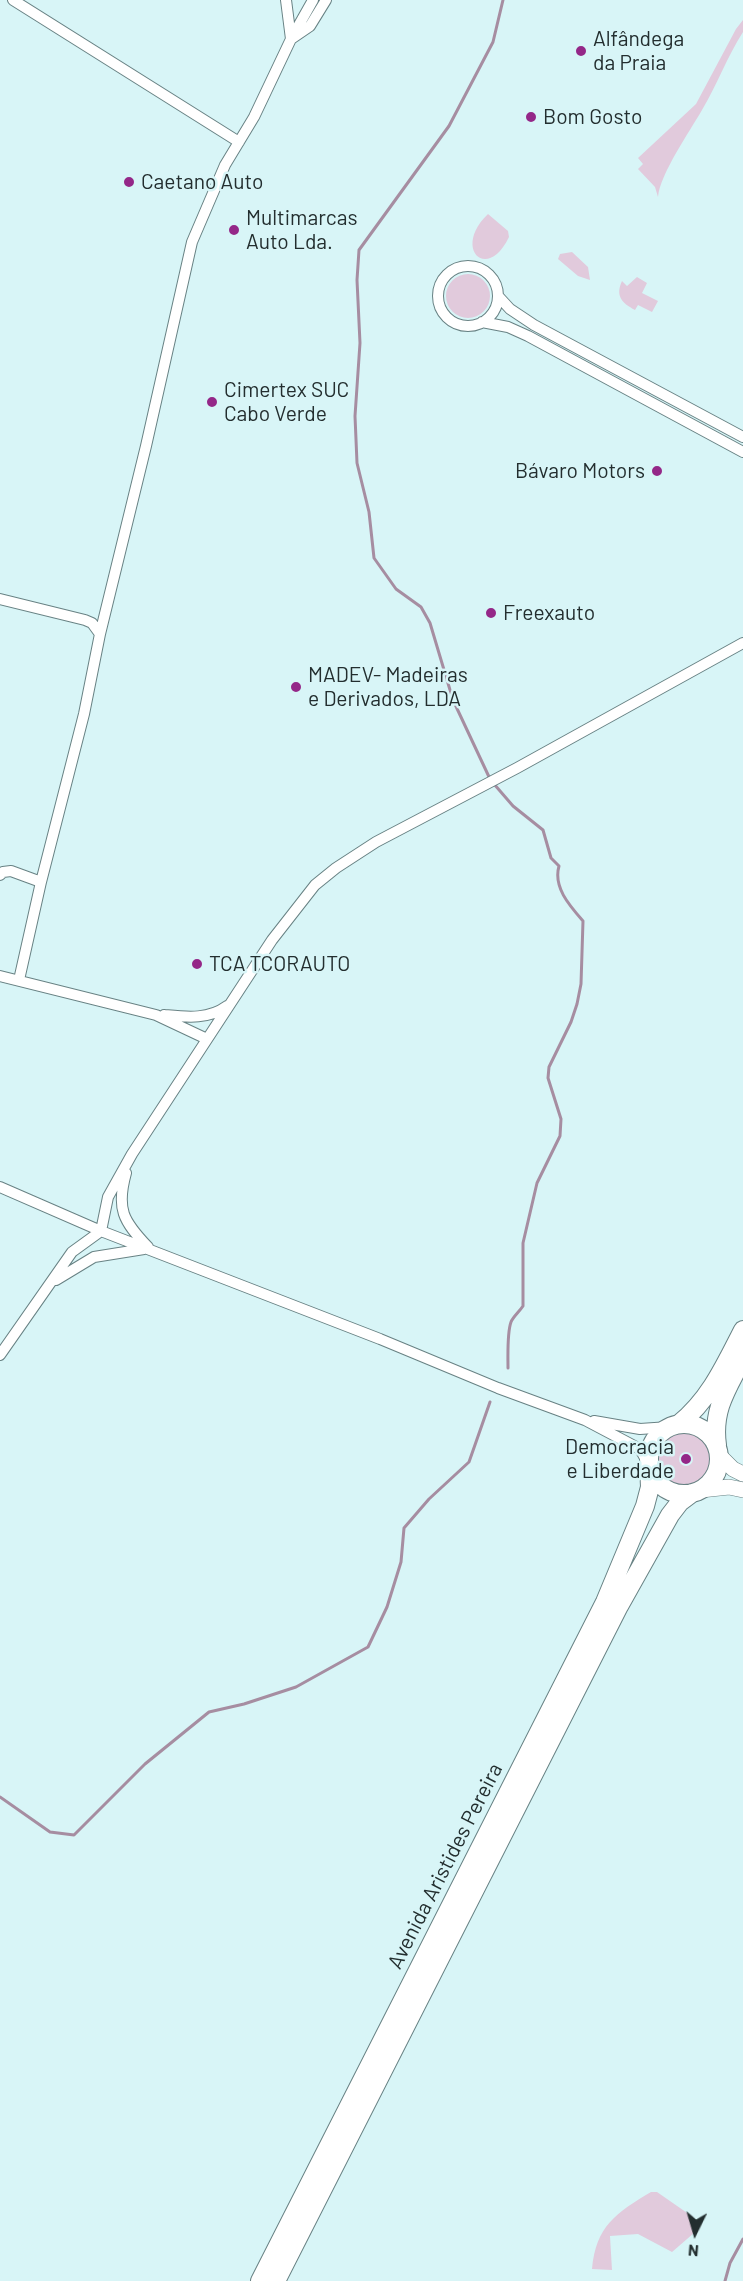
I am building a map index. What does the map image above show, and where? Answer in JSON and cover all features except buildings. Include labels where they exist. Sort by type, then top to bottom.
[{"type":"highway","points":[[743,1330],[715,1384],[694,1412],[660,1433],[653,1442],[649,1453],[649,1465],[660,1485],[681,1494],[697,1492],[716,1475],[717,1412],[743,1358]]},
{"type":"highway","points":[[674,1425],[691,1424],[702,1428],[711,1436],[718,1450]]},
{"type":"highway","name":"Avenida Aristides Pereira","points":[[260,2281],[605,1602],[645,1506],[650,1487],[649,1465]]},
{"type":"highway","name":"Avenida Aristides Pereira","points":[[276,2281],[619,1606],[670,1515],[680,1502],[697,1492]]},
{"type":"main road","points":[[718,1450],[733,1469],[743,1474]]},
{"type":"main road","points":[[697,1492],[729,1487],[743,1490]]},
{"type":"street","points":[[14,0],[239,142]]},
{"type":"street","points":[[286,0],[291,39]]},
{"type":"street","points":[[19,980],[40,882],[84,714],[100,634],[146,446],[192,242],[225,165],[254,117],[291,39],[313,0]]},
{"type":"street","points":[[291,39],[310,26],[326,0]]},
{"type":"street","points":[[743,437],[534,325],[510,309],[498,296],[494,281],[489,274],[473,266],[454,269],[441,282],[438,301],[447,317],[463,326],[482,322],[508,327],[528,336],[743,452]]},
{"type":"street","points":[[482,322],[494,310],[498,296]]},
{"type":"street","points":[[0,599],[85,620],[92,623],[100,634]]},
{"type":"street","points":[[0,1355],[72,1252],[101,1231],[108,1197],[132,1154],[286,921],[315,885],[369,846],[501,777],[743,643]]},
{"type":"street","points":[[0,875],[11,871],[40,882]]},
{"type":"street","points":[[0,976],[156,1015],[207,1039]]},
{"type":"street","points":[[156,1015],[203,1016],[219,1011],[234,999]]},
{"type":"street","points":[[132,1154],[123,1185],[121,1205],[123,1216],[130,1228],[150,1249]]},
{"type":"street","points":[[0,1187],[101,1231],[498,1388],[585,1420],[640,1449],[649,1465]]},
{"type":"street","points":[[44,1290],[69,1271],[94,1257],[150,1249]]},
{"type":"street","points":[[585,1420],[640,1429],[674,1425]]},
{"type":"shaded area","points":[[743,20],[743,32],[670,165],[658,197],[655,187],[638,169],[643,164],[638,158],[696,104]]},
{"type":"shaded area","points":[[488,214],[508,231],[509,237],[500,251],[491,258],[483,259],[477,256],[473,248],[473,238]]},
{"type":"shaded area","points":[[572,252],[588,267],[590,280],[578,276],[558,259],[560,254]]},
{"type":"shaded area","points":[[468,274],[484,280],[490,296],[484,312],[468,318],[452,312],[446,296],[452,280]]},
{"type":"shaded area","points":[[637,277],[647,283],[642,293],[658,301],[652,312],[638,305],[635,310],[626,305],[621,298],[619,291],[622,281],[627,286]]},
{"type":"shaded area","points":[[678,1431],[690,1431],[700,1435],[708,1443],[712,1459],[708,1475],[700,1483],[690,1487],[678,1487],[668,1483],[660,1475],[656,1465],[656,1453],[660,1443],[668,1435]]},
{"type":"shaded area","points":[[651,2192],[657,2192],[693,2217],[694,2233],[672,2252],[638,2234],[610,2236],[612,2270],[592,2269],[594,2254],[603,2231],[618,2214]]},
{"type":"waterway","points":[[490,779],[453,700],[430,623],[421,607],[396,589],[374,558],[369,512],[357,463],[355,416],[360,343],[357,280],[359,250],[449,126],[493,42],[503,0]]},
{"type":"waterway","points":[[494,784],[513,806],[543,830],[551,858],[559,866],[560,888],[583,921],[581,984],[577,1004],[571,1022],[549,1067],[548,1078],[561,1119],[560,1136],[537,1183],[523,1243],[523,1306],[512,1320],[510,1327],[508,1368]]},
{"type":"waterway","points":[[0,1797],[50,1832],[74,1835],[145,1764],[209,1712],[244,1704],[296,1687],[368,1647],[387,1607],[401,1562],[404,1528],[429,1499],[469,1462],[490,1402]]},
{"type":"waterway","points":[[725,2281],[730,2263],[743,2239]]},
{"type":"place","name":"Alfândega da Praia","points":[[581,51]]},
{"type":"place","name":"Bom Gosto","points":[[531,117]]},
{"type":"place","name":"Caetano Auto","points":[[129,182]]},
{"type":"place","name":"Multimarcas Auto Lda.","points":[[234,230]]},
{"type":"place","name":"Cimertex SUC Cabo Verde","points":[[212,402]]},
{"type":"place","name":"Bávaro Motors","points":[[657,471]]},
{"type":"place","name":"Freexauto","points":[[491,613]]},
{"type":"place","name":"MADEV- Madeiras e Derivados, LDA","points":[[296,687]]},
{"type":"place","name":"TCA TCORAUTO","points":[[197,964]]},
{"type":"place","name":"Democracia e Liberdade","points":[[686,1459]]}]
